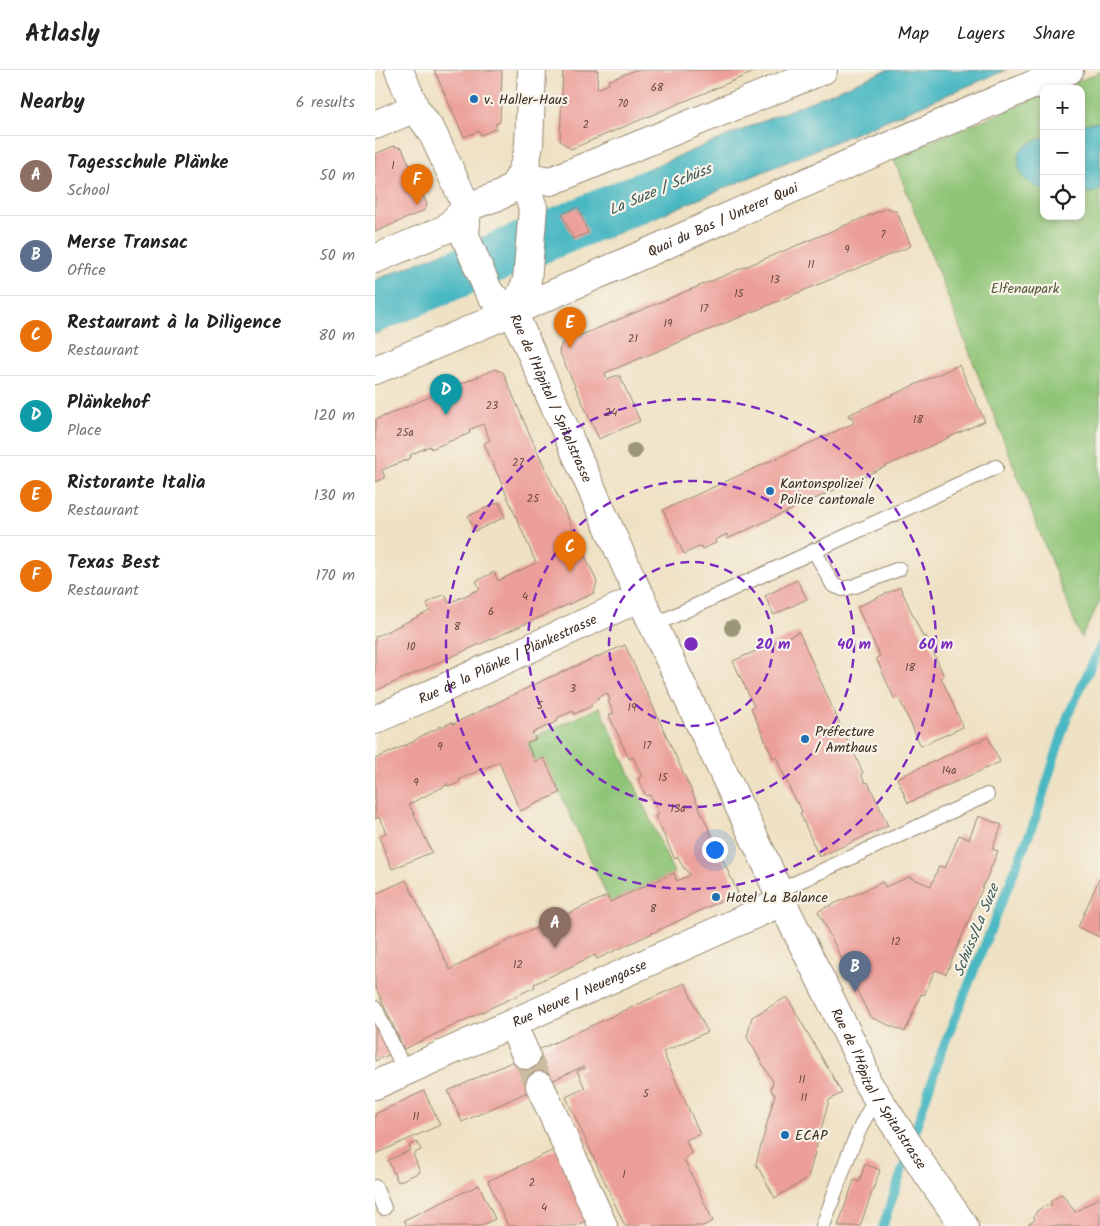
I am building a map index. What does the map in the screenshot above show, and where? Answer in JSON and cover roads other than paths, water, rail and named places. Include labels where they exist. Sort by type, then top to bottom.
[{"type":"street","name":"Rue de l'Hôpital / Spitalstrasse","points":[[399,70],[415,108],[432,132],[467,206],[465,236],[488,290],[492,296],[513,312],[641,597],[780,896],[861,1059],[867,1082],[964,1226]]},
{"type":"street","points":[[375,259],[446,229],[467,206],[501,195],[511,188],[520,176],[526,161],[529,145],[532,70]]},
{"type":"street","points":[[520,176],[551,181],[823,70]]},
{"type":"street","name":"Quai du Bas / Unterer Quai","points":[[375,370],[513,312],[947,119],[1069,70]]},
{"type":"street","points":[[375,125],[415,108]]},
{"type":"street","points":[[513,312],[527,281],[533,213],[533,207],[520,176]]},
{"type":"street","name":"Rue de la Plänke / Plänkestrasse","points":[[375,720],[641,597]]},
{"type":"street","name":"Rue Neuve / Neuengasse","points":[[375,1085],[512,1024],[780,896]]},
{"type":"street","points":[[512,1024],[526,1055]]},
{"type":"street","points":[[540,1086],[603,1226]]},
{"type":"lane","points":[[654,625],[995,467]]},
{"type":"lane","points":[[814,550],[833,585],[843,589],[899,569]]},
{"type":"lane","points":[[780,896],[987,795]]},
{"type":"lane","points":[[375,1008],[405,1071]]},
{"type":"lane","points":[[823,1226],[854,1139],[864,1118],[883,1107]]},
{"type":"lane","points":[[375,1187],[384,1208]]},
{"type":"water","points":[[887,70],[1006,70],[601,240],[582,196]]},
{"type":"water","points":[[1100,122],[1100,189],[1094,193],[1085,192],[1085,124]]},
{"type":"water","points":[[1040,139],[1040,188],[1031,184],[1020,172],[1019,152],[1027,145]]},
{"type":"water","points":[[447,251],[467,295],[375,334],[375,280]]},
{"type":"waterway","name":"La Suze / Schüss","points":[[375,308],[653,192]]},
{"type":"waterway","name":"Schüss/La Suze","points":[[912,1140],[941,1053],[1035,820],[1068,715],[1100,647]]},
{"type":"waterway","name":"Schüss/La Suze","points":[[883,1226],[908,1153]]},
{"type":"tunnel","points":[[526,1055],[540,1086]]},
{"type":"place","name":"v. Haller-Haus","points":[[474,99]]},
{"type":"place","name":"Texas Best","points":[[417,205]]},
{"type":"place","name":"Ristorante Italia","points":[[570,348]]},
{"type":"place","name":"Plänkehof","points":[[446,415]]},
{"type":"place","name":"Kantonspolizei / Police cantonale","points":[[770,491]]},
{"type":"place","name":"Restaurant à la Diligence","points":[[570,572]]},
{"type":"place","name":"Préfecture / Amthaus","points":[[805,739]]},
{"type":"place","name":"Hotel La Balance","points":[[716,897]]},
{"type":"place","name":"Tagesschule Plänke","points":[[555,948]]},
{"type":"place","name":"Merse Transac","points":[[855,992]]},
{"type":"place","name":"ECAP","points":[[785,1135]]},
{"type":"park label","name":"Elfenaupark","points":[[1025,288]]}]
